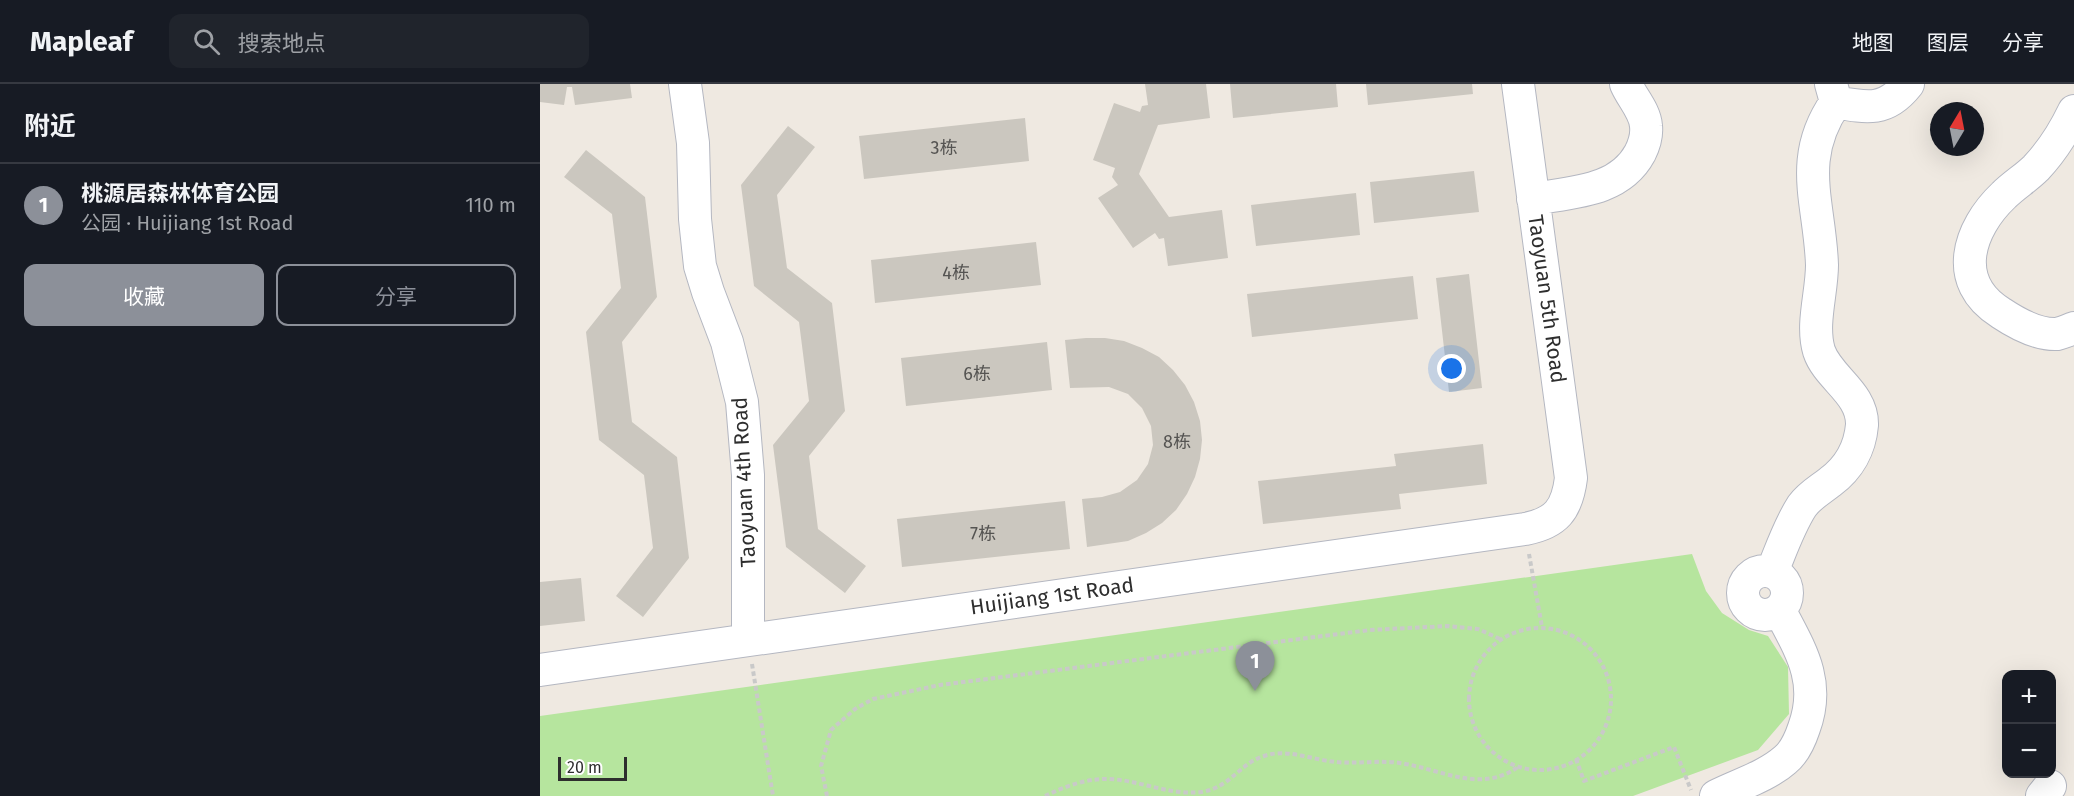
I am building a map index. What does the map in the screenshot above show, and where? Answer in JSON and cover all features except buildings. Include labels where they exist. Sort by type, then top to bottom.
[{"type":"street","name":"Taoyuan 4th Road","points":[[685,84],[693,143],[700,266],[727,342],[742,402],[748,475],[748,640]]},
{"type":"street","name":"Taoyuan 5th Road","points":[[1518,84],[1571,478],[1566,503],[1560,512]]},
{"type":"street","points":[[1533,199],[1605,185],[1629,168],[1643,147],[1647,127],[1640,108],[1626,84]]},
{"type":"street","points":[[1716,796],[1771,784],[1794,750],[1806,724],[1811,698],[1810,676],[1780,611],[1765,616],[1757,614],[1751,610],[1743,597],[1746,582],[1751,576],[1765,571],[1772,572],[1803,505],[1810,496],[1842,472],[1857,452],[1860,438],[1862,422],[1860,409],[1820,353],[1816,338],[1822,263],[1814,187],[1814,152],[1822,122],[1834,93],[1865,108],[1885,103],[1902,92],[1908,84]]},
{"type":"street","points":[[2074,111],[2064,132],[2050,151],[1987,214],[1973,241],[1969,256],[1975,288],[1984,302],[2018,323],[2036,330],[2056,334],[2074,328]]},
{"type":"street","name":"Huijiang 1st Road","points":[[540,670],[1525,529],[1539,526],[1560,512]]},
{"type":"path","points":[[1525,529],[1542,627]]},
{"type":"path","points":[[827,796],[821,766],[831,730],[855,709],[873,699],[940,685],[1370,630],[1448,626],[1478,629],[1500,639]]},
{"type":"path","points":[[1542,627],[1566,632],[1587,645],[1602,664],[1610,687],[1610,711],[1602,734],[1587,752],[1576,759],[1566,765],[1543,770],[1518,767],[1497,756],[1480,738],[1470,716],[1468,694],[1473,673],[1484,654],[1500,639],[1520,630],[1542,627]]},
{"type":"path","points":[[748,640],[773,796]]},
{"type":"path","points":[[1576,759],[1584,781],[1674,747],[1693,796]]},
{"type":"path","points":[[1045,796],[1070,785],[1106,779],[1175,791],[1201,792],[1222,786],[1263,756],[1280,753],[1336,762],[1400,763],[1445,776],[1486,780],[1508,774],[1518,767]]},
{"type":"green space","points":[[1692,554],[1706,591],[1722,613],[1749,630],[1768,636],[1788,667],[1789,714],[1758,750],[1633,796],[540,796],[540,716]]},
{"type":"place","name":"桃源居森林体育公园","points":[[1255,691]]}]
